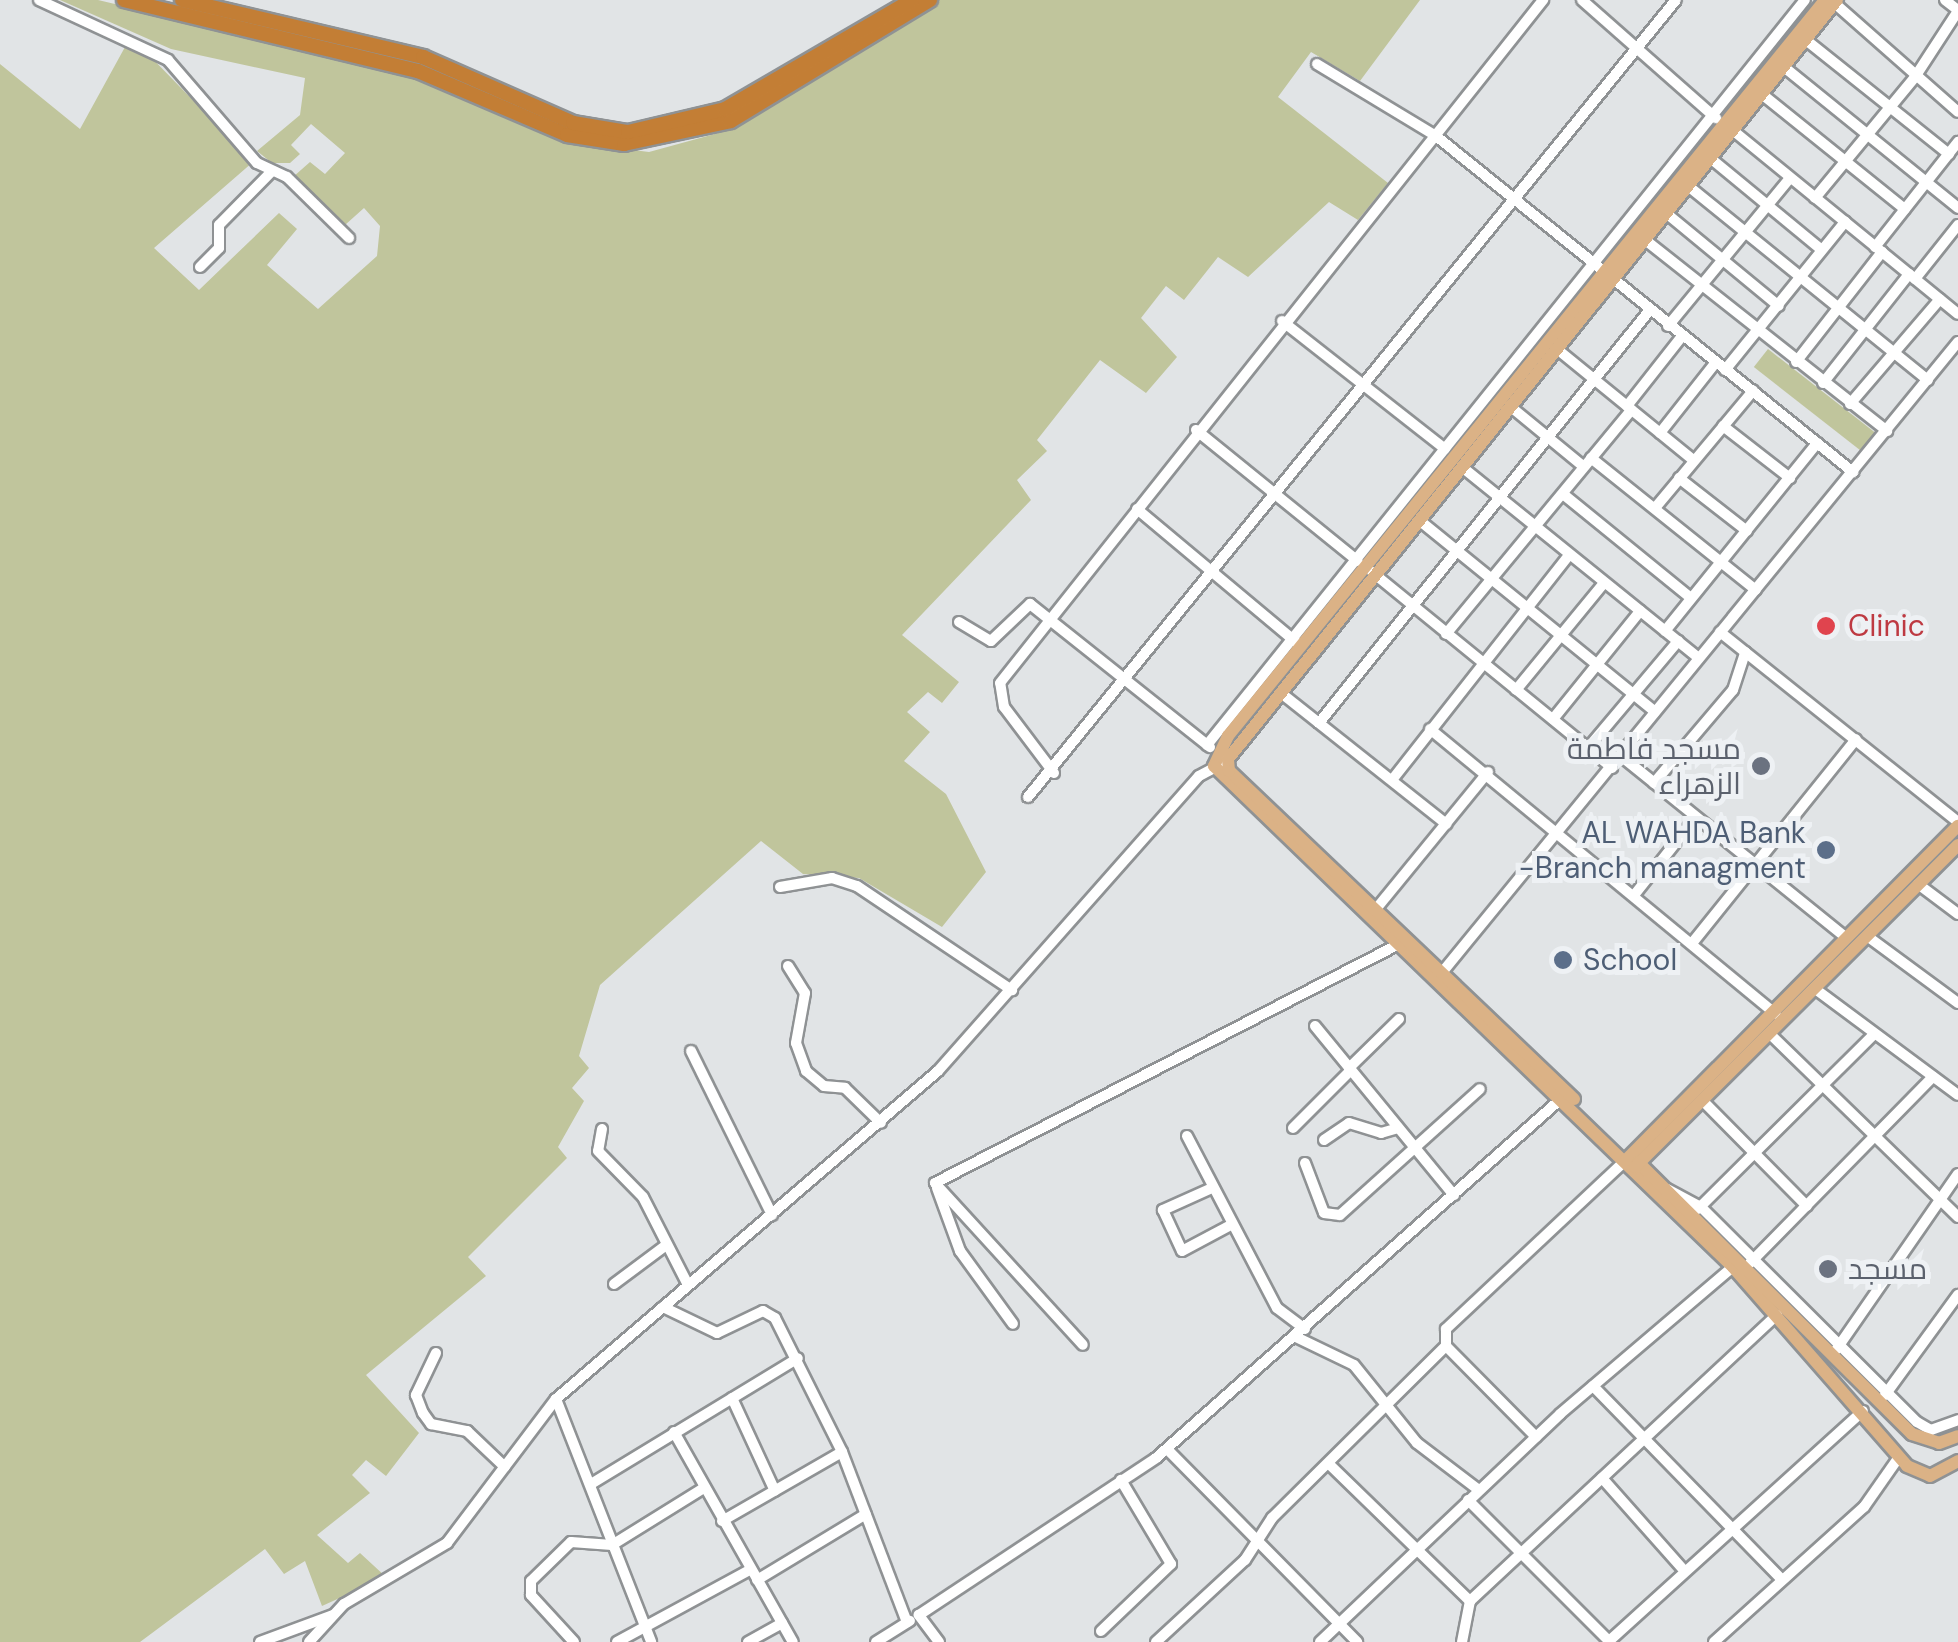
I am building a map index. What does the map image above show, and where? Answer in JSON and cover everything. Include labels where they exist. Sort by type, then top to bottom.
[{"type":"highway","points":[[124,0],[418,71],[567,134],[624,144],[731,121],[930,0]]},
{"type":"highway","points":[[182,0],[423,57],[573,124],[628,132],[726,109],[912,0]]},
{"type":"main road","points":[[1219,757],[1296,643],[1366,567],[1723,124],[1832,1]]},
{"type":"main road","points":[[1219,757],[1281,692],[1366,567],[1419,520],[1557,349],[1605,270],[1644,240],[1709,157],[1723,124],[1762,95],[1832,1]]},
{"type":"main road","points":[[1219,757],[1376,909],[1403,942]]},
{"type":"main road","points":[[1219,757],[1630,1164],[1744,1264],[1932,1442],[1952,1466],[1930,1476],[1903,1462],[1777,1315],[1744,1264],[1698,1210],[1630,1164]]},
{"type":"main road","points":[[1630,1164],[1777,1015],[1844,937],[1958,824]]},
{"type":"main road","points":[[1630,1164],[1769,1033],[1777,1015],[1814,988],[1958,845]]},
{"type":"main road","points":[[1903,1462],[1907,1454],[1932,1442],[1958,1436]]},
{"type":"street","points":[[39,0],[162,55],[271,172],[287,177],[349,238]]},
{"type":"street","points":[[1054,773],[998,693],[1049,618],[1196,430],[1543,0]]},
{"type":"street","points":[[1582,0],[1723,124],[1958,314]]},
{"type":"street","points":[[1028,798],[1054,773],[1676,0]]},
{"type":"street","points":[[1723,124],[1805,0]]},
{"type":"street","points":[[1814,198],[1916,77],[1958,10],[1945,0]]},
{"type":"street","points":[[1832,1],[1916,77],[1956,106]]},
{"type":"street","points":[[1806,40],[1948,154]]},
{"type":"street","points":[[1317,64],[1436,136],[1853,472]]},
{"type":"street","points":[[1784,66],[1958,208]]},
{"type":"street","points":[[1762,95],[1905,208]]},
{"type":"street","points":[[1796,362],[1838,310],[1905,208],[1958,142]]},
{"type":"street","points":[[1709,157],[1822,250]]},
{"type":"street","points":[[200,267],[219,248],[219,225],[271,172]]},
{"type":"street","points":[[1668,326],[1790,178]]},
{"type":"street","points":[[1686,185],[1928,380]]},
{"type":"street","points":[[1666,213],[1779,306]]},
{"type":"street","points":[[1660,432],[1757,331],[1845,222]]},
{"type":"street","points":[[1823,383],[1958,225]]},
{"type":"street","points":[[1644,240],[1887,432]]},
{"type":"street","points":[[1366,567],[1445,449],[1605,270]]},
{"type":"street","points":[[1850,404],[1940,299]]},
{"type":"street","points":[[1319,724],[1649,310]]},
{"type":"street","points":[[1282,322],[1445,449]]},
{"type":"street","points":[[1446,634],[1587,463],[1682,336]]},
{"type":"street","points":[[1439,976],[1958,342]]},
{"type":"street","points":[[1557,349],[1693,460]]},
{"type":"street","points":[[1655,508],[1752,391]]},
{"type":"street","points":[[1511,407],[1549,438],[1655,508],[1756,590]]},
{"type":"street","points":[[1723,426],[1790,478]]},
{"type":"street","points":[[1196,430],[1612,768]]},
{"type":"street","points":[[1665,631],[1817,443]]},
{"type":"street","points":[[1462,467],[1699,658]]},
{"type":"street","points":[[1679,478],[1746,532]]},
{"type":"street","points":[[1562,494],[1691,598]]},
{"type":"street","points":[[1137,508],[1296,643]]},
{"type":"street","points":[[1419,520],[1655,712]]},
{"type":"street","points":[[1392,780],[1481,662],[1569,555]]},
{"type":"street","points":[[1516,690],[1604,583]]},
{"type":"street","points":[[260,1642],[333,1615],[446,1543],[556,1399],[881,1123],[1012,990],[1219,757],[1049,618],[1024,603],[991,640],[959,622]]},
{"type":"street","points":[[1553,720],[1640,611]]},
{"type":"street","points":[[1720,632],[1958,824]]},
{"type":"street","points":[[1588,748],[1678,641]]},
{"type":"street","points":[[1654,783],[1733,690],[1745,652]]},
{"type":"street","points":[[1281,692],[1446,824]]},
{"type":"street","points":[[1430,728],[1636,894],[1777,1015]]},
{"type":"street","points":[[1693,942],[1856,739]]},
{"type":"street","points":[[1621,756],[1844,937]]},
{"type":"street","points":[[1376,909],[1488,772]]},
{"type":"street","points":[[1636,894],[1696,817]]},
{"type":"street","points":[[780,887],[832,878],[857,886],[1012,990]]},
{"type":"street","points":[[1918,884],[1958,914]]},
{"type":"street","points":[[1867,936],[1958,1002]]},
{"type":"street","points":[[935,1183],[1403,942]]},
{"type":"street","points":[[788,966],[805,993],[796,1043],[806,1071],[824,1086],[845,1088],[881,1123]]},
{"type":"street","points":[[1814,988],[1954,1092],[1958,1079]]},
{"type":"street","points":[[1293,1128],[1399,1019]]},
{"type":"street","points":[[1315,1026],[1454,1195]]},
{"type":"street","points":[[1769,1033],[1937,1203],[1958,1217]]},
{"type":"street","points":[[1698,1210],[1756,1157],[1874,1034]]},
{"type":"street","points":[[691,1050],[772,1216]]},
{"type":"street","points":[[1320,1642],[1536,1437],[1744,1264],[1807,1206],[1933,1077]]},
{"type":"street","points":[[1305,1163],[1332,1216],[1480,1089]]},
{"type":"street","points":[[876,1642],[1167,1449],[1564,1096]]},
{"type":"street","points":[[1702,1100],[1807,1206]]},
{"type":"street","points":[[1324,1140],[1350,1123],[1381,1133],[1398,1128]]},
{"type":"street","points":[[602,1130],[598,1152],[643,1197],[688,1285]]},
{"type":"street","points":[[1187,1136],[1276,1308],[1300,1333],[1346,1359],[1417,1443],[1479,1490]]},
{"type":"street","points":[[1536,1437],[1446,1346],[1446,1329],[1630,1164]]},
{"type":"street","points":[[1835,1351],[1958,1174]]},
{"type":"street","points":[[935,1183],[960,1251],[1013,1324]]},
{"type":"street","points":[[935,1183],[1083,1345]]},
{"type":"street","points":[[1212,1188],[1163,1210],[1182,1251],[1230,1225]]},
{"type":"street","points":[[614,1284],[665,1246]]},
{"type":"street","points":[[1958,1296],[1883,1398],[1932,1430],[1958,1420]]},
{"type":"street","points":[[664,1307],[717,1333],[770,1312],[798,1358],[842,1452],[908,1622]]},
{"type":"street","points":[[1466,1641],[1470,1601],[1777,1315]]},
{"type":"street","points":[[1156,1642],[1245,1560],[1259,1537],[1446,1346]]},
{"type":"street","points":[[436,1353],[416,1395],[423,1413],[432,1424],[466,1432],[505,1467]]},
{"type":"street","points":[[591,1484],[798,1358]]},
{"type":"street","points":[[1594,1386],[1782,1580]]},
{"type":"street","points":[[732,1398],[776,1491]]},
{"type":"street","points":[[556,1399],[651,1642]]},
{"type":"street","points":[[1468,1500],[1609,1642],[1730,1524],[1863,1411]]},
{"type":"street","points":[[674,1432],[748,1570],[793,1642]]},
{"type":"street","points":[[1167,1449],[1259,1537],[1357,1642]]},
{"type":"street","points":[[722,1521],[842,1452]]},
{"type":"street","points":[[1714,1642],[1864,1507],[1903,1462]]},
{"type":"street","points":[[1329,1464],[1414,1552],[1429,1557],[1470,1601]]},
{"type":"street","points":[[1602,1478],[1682,1568]]},
{"type":"street","points":[[1100,1630],[1171,1564],[1121,1480]]},
{"type":"street","points":[[574,1642],[530,1595],[531,1581],[570,1542],[612,1545],[704,1488]]},
{"type":"street","points":[[757,1580],[866,1514]]},
{"type":"street","points":[[617,1642],[644,1622],[748,1570]]},
{"type":"street","points":[[309,1642],[333,1615]]},
{"type":"street","points":[[920,1615],[939,1642]]},
{"type":"street","points":[[748,1642],[782,1622]]},
{"type":"green space","points":[[60,0],[98,0],[419,76],[570,142],[649,152],[722,132],[935,0],[1420,0],[1360,81],[1311,52],[1278,97],[1388,183],[1358,220],[1329,202],[1248,277],[1218,257],[1184,300],[1166,286],[1141,318],[1177,357],[1146,393],[1100,360],[1037,440],[1047,451],[1017,480],[1031,500],[902,635],[959,682],[942,703],[928,692],[907,712],[930,732],[904,761],[946,794],[986,872],[942,927],[859,878],[803,874],[761,841],[600,985],[579,1056],[589,1068],[572,1088],[584,1101],[558,1147],[567,1158],[468,1257],[486,1276],[366,1375],[419,1433],[386,1476],[366,1460],[352,1475],[370,1493],[317,1535],[348,1563],[360,1553],[386,1577],[322,1606],[305,1561],[284,1574],[265,1549],[140,1642],[0,1642],[0,64],[80,129],[125,47],[147,53],[253,162],[154,248],[199,290],[279,213],[297,229],[267,265],[318,309],[377,256],[380,226],[364,208],[345,225],[293,177],[310,162],[325,174],[345,153],[311,124],[291,145],[300,154],[290,163],[272,163],[257,151],[300,115],[305,78],[171,49]]},
{"type":"green space","points":[[1768,349],[1876,433],[1862,451],[1754,367]]},
{"type":"place","name":"Clinic","points":[[1826,626]]},
{"type":"place","name":"مسجد فاطمة الزهراء","points":[[1761,766]]},
{"type":"place","name":"AL WAHDA Bank -Branch managment","points":[[1826,850]]},
{"type":"place","name":"School","points":[[1563,960]]},
{"type":"place","name":"مسجد","points":[[1828,1269]]}]
